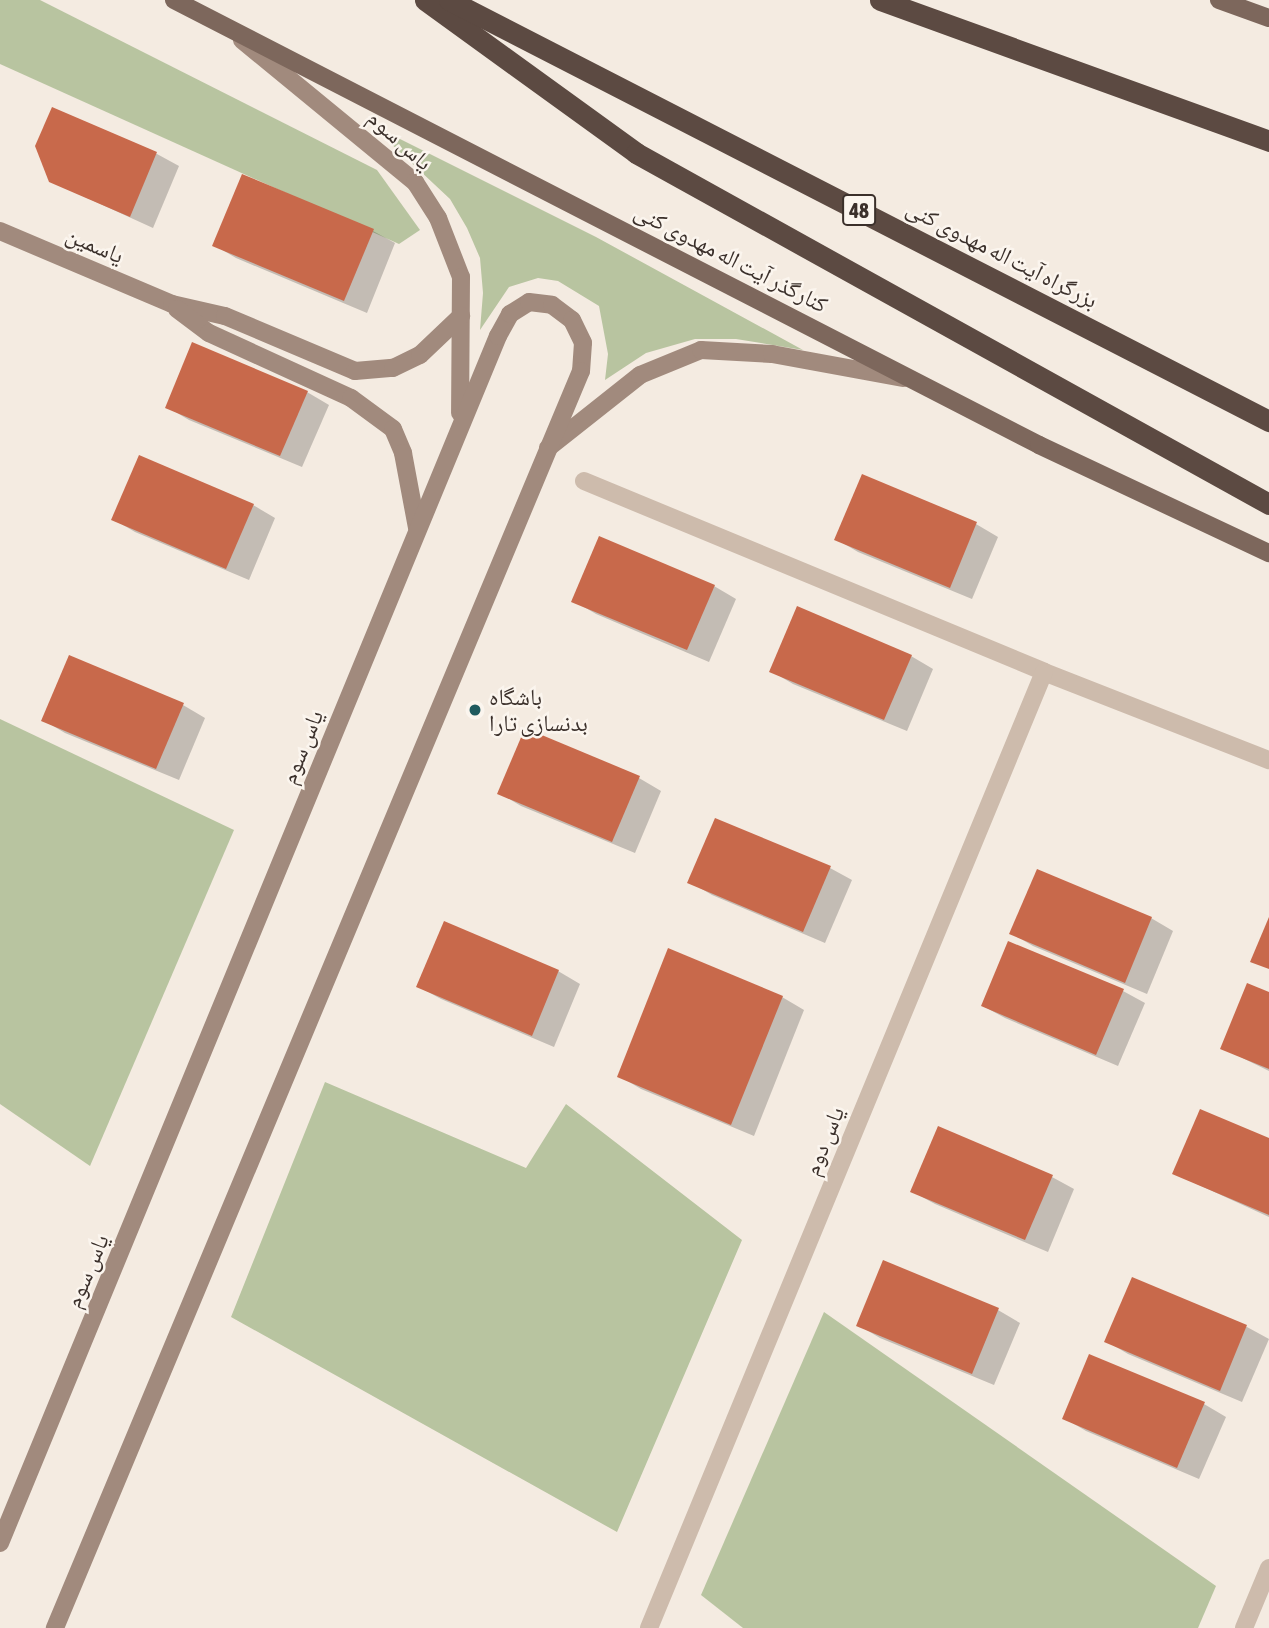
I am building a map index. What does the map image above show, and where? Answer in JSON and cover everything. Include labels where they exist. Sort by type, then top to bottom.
[{"type":"highway","points":[[425,0],[636,153],[1269,504]]},
{"type":"highway","name":"بزرگراه آیت اله مهدوی کنی","points":[[449,0],[1269,421]]},
{"type":"highway","points":[[880,0],[1269,141]]},
{"type":"main road","name":"کنارگذر آیت اله مهدوی کنی","points":[[174,0],[1039,445],[1269,553]]},
{"type":"main road","points":[[1219,0],[1269,18]]},
{"type":"street","name":"یاس سوم","points":[[0,1543],[154,1175],[460,423],[461,277],[452,247],[415,182],[230,30]]},
{"type":"street","name":"یاسمین","points":[[0,231],[172,304]]},
{"type":"street","points":[[55,1628],[545,450],[581,370],[583,343],[572,320],[552,305],[529,302],[510,314],[460,423]]},
{"type":"street","points":[[172,304],[225,316],[355,371],[393,368],[420,355],[461,316]]},
{"type":"street","points":[[172,304],[209,332],[351,398],[393,429],[403,453],[417,529]]},
{"type":"street","points":[[545,450],[640,374],[701,351],[772,354],[912,379]]},
{"type":"street","points":[[584,481],[1044,673],[1269,760]]},
{"type":"street","name":"یاس دوم","points":[[649,1628],[1044,673]]},
{"type":"street","points":[[1244,1628],[1269,1568]]},
{"type":"green space","points":[[0,0],[40,0],[377,170],[420,230],[399,244],[0,64]]},
{"type":"green space","points":[[370,124],[596,237],[803,350],[736,339],[695,339],[646,353],[605,380],[608,354],[599,306],[558,281],[538,278],[509,287],[480,330],[483,293],[480,258],[467,228],[450,199]]},
{"type":"green space","points":[[0,719],[234,830],[90,1166],[0,1104]]},
{"type":"green space","points":[[325,1082],[526,1168],[566,1104],[742,1240],[617,1532],[231,1317]]},
{"type":"green space","points":[[824,1312],[1216,1586],[1198,1628],[743,1628],[701,1595]]},
{"type":"building","points":[[52,107],[157,152],[130,217],[49,182],[35,146]]},
{"type":"building","points":[[242,174],[374,229],[344,301],[212,246]]},
{"type":"building","points":[[192,342],[308,391],[280,456],[165,408]]},
{"type":"building","points":[[139,455],[254,504],[226,569],[111,520]]},
{"type":"building","points":[[862,474],[977,522],[950,588],[834,540]]},
{"type":"building","points":[[599,536],[715,585],[687,650],[571,602]]},
{"type":"building","points":[[797,606],[912,655],[884,720],[769,672]]},
{"type":"building","points":[[69,655],[184,703],[156,769],[41,721]]},
{"type":"building","points":[[525,728],[640,776],[612,842],[497,794]]},
{"type":"building","points":[[715,818],[831,866],[803,932],[687,883]]},
{"type":"building","points":[[1037,869],[1152,917],[1125,983],[1009,934]]},
{"type":"building","points":[[1269,917],[1269,969],[1250,962]]},
{"type":"building","points":[[444,921],[559,970],[532,1036],[416,987]]},
{"type":"building","points":[[1008,941],[1124,989],[1096,1055],[981,1006]]},
{"type":"building","points":[[668,948],[783,996],[731,1125],[617,1077]]},
{"type":"building","points":[[1247,983],[1269,992],[1269,1069],[1220,1049]]},
{"type":"building","points":[[1200,1109],[1269,1138],[1269,1215],[1172,1174]]},
{"type":"building","points":[[938,1126],[1053,1175],[1025,1240],[910,1192]]},
{"type":"building","points":[[883,1260],[999,1308],[972,1374],[856,1326]]},
{"type":"building","points":[[1132,1277],[1247,1325],[1220,1391],[1104,1342]]},
{"type":"building","points":[[1089,1354],[1205,1402],[1177,1468],[1062,1419]]},
{"type":"place","name":"باشگاه بدنسازی تارا","points":[[475,710]]}]
